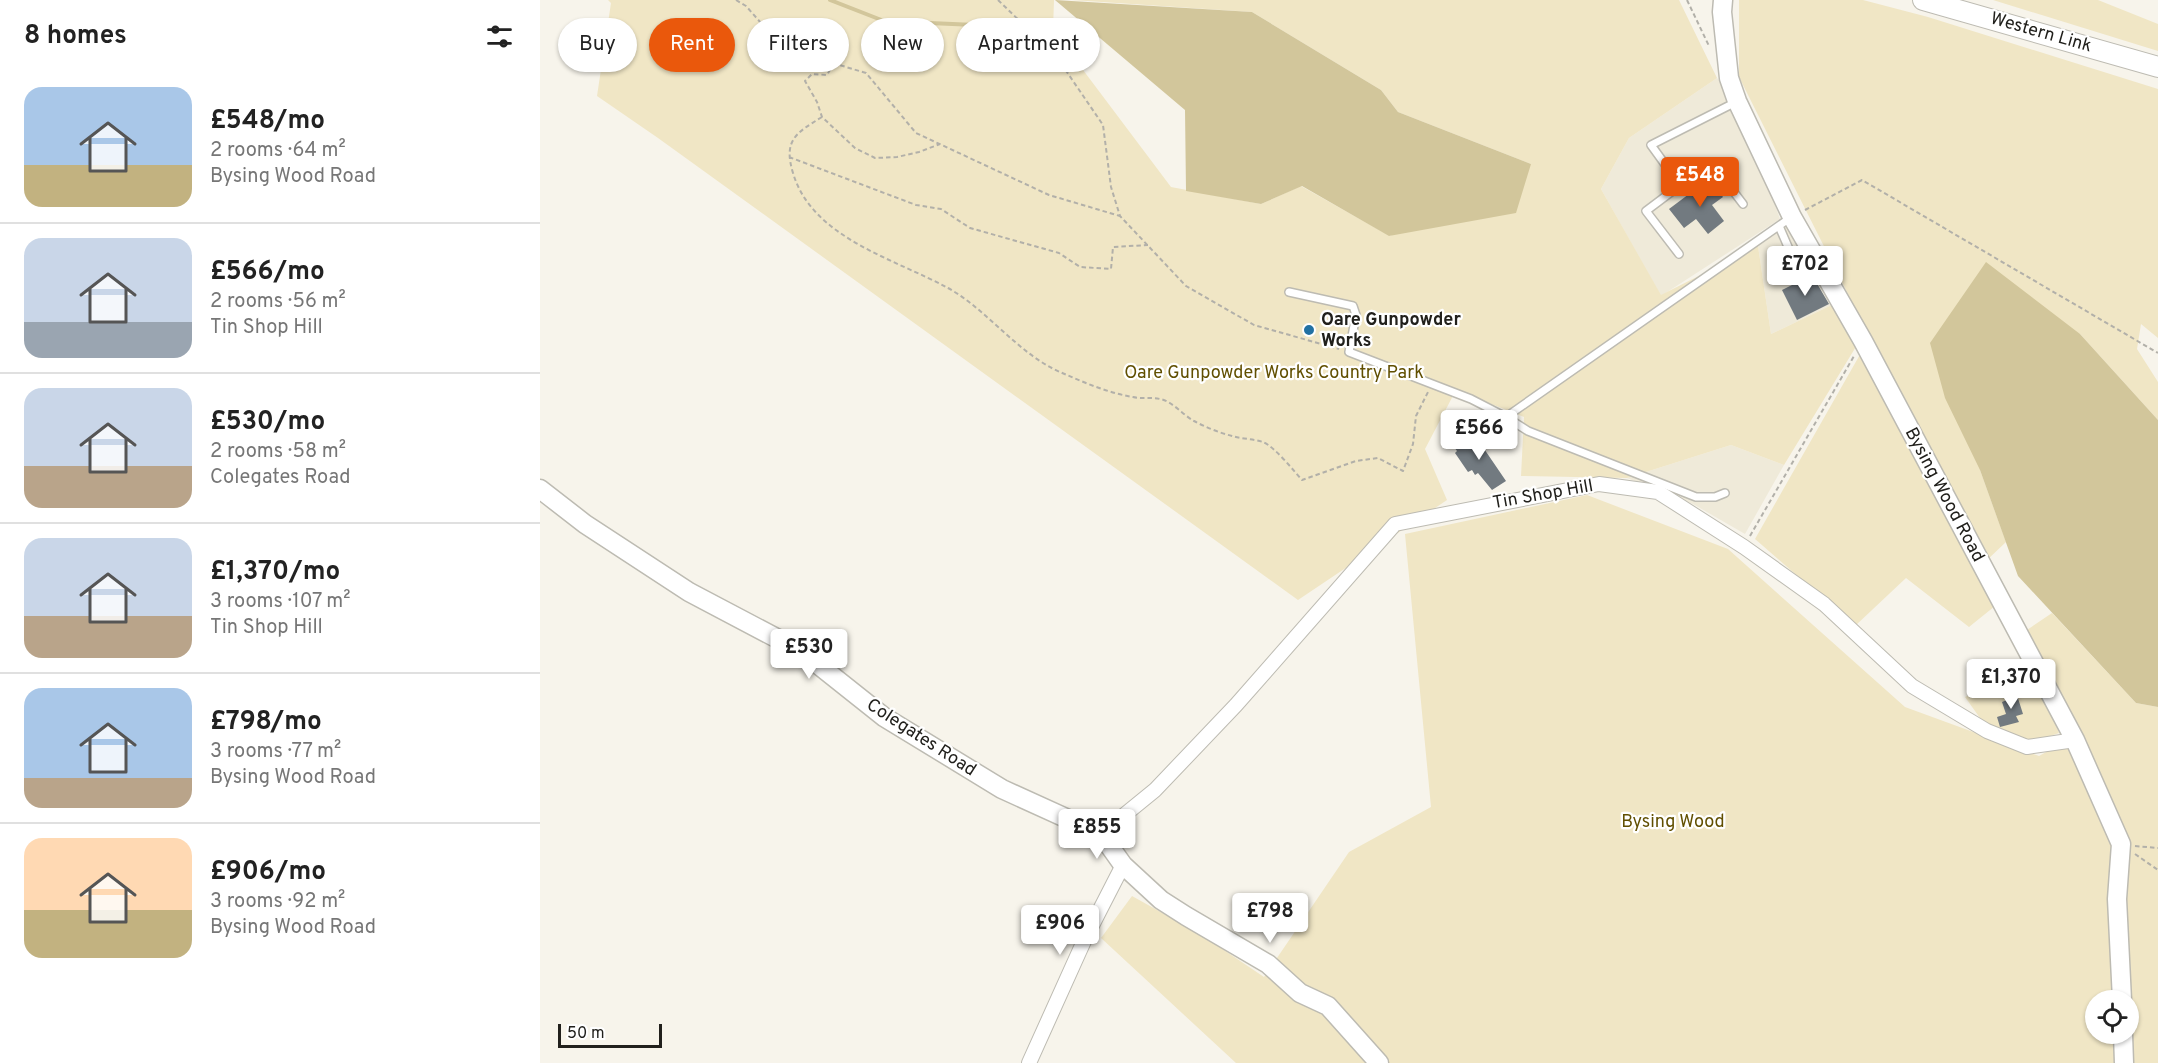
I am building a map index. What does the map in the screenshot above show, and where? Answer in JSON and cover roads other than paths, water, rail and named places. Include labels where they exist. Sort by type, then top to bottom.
[{"type":"main road","name":"Western Link","points":[[1923,0],[2158,67]]},
{"type":"street","name":"Bysing Wood Road","points":[[1723,0],[1722,12],[1729,78],[1785,221],[1863,341],[2075,740],[2121,844],[2117,899],[2122,990]]},
{"type":"street","name":"Tin Shop Hill","points":[[1101,834],[1155,790],[1236,705],[1395,524],[1599,484],[1658,492],[1744,547],[1824,604],[1912,686],[1988,731],[2027,747],[2075,740]]},
{"type":"street","name":"Colegates Road","points":[[540,489],[585,524],[689,592],[801,651],[884,717],[1002,789],[1101,834]]},
{"type":"street","points":[[1101,834],[1123,865],[1161,900],[1268,964],[1300,993],[1328,1006],[1379,1063]]},
{"type":"street","points":[[1029,1063],[1084,941],[1123,865]]},
{"type":"street","points":[[2123,1044],[2124,1063]]},
{"type":"lane","points":[[1680,185],[1651,145],[1737,101]]},
{"type":"lane","points":[[1679,254],[1646,211],[1711,162],[1743,204]]},
{"type":"lane","points":[[1506,417],[1785,221],[1798,270]]},
{"type":"lane","points":[[1289,292],[1353,306],[1356,315],[1349,352],[1471,399],[1528,431],[1696,497],[1715,497],[1725,493]]},
{"type":"waterway","points":[[830,0],[884,21],[956,24]]},
{"type":"place","name":"Oare Gunpowder Works","points":[[1309,330]]},
{"type":"park label","name":"Oare Gunpowder Works Country Park","points":[[1274,373]]},
{"type":"park label","name":"Bysing Wood","points":[[1673,822]]}]
